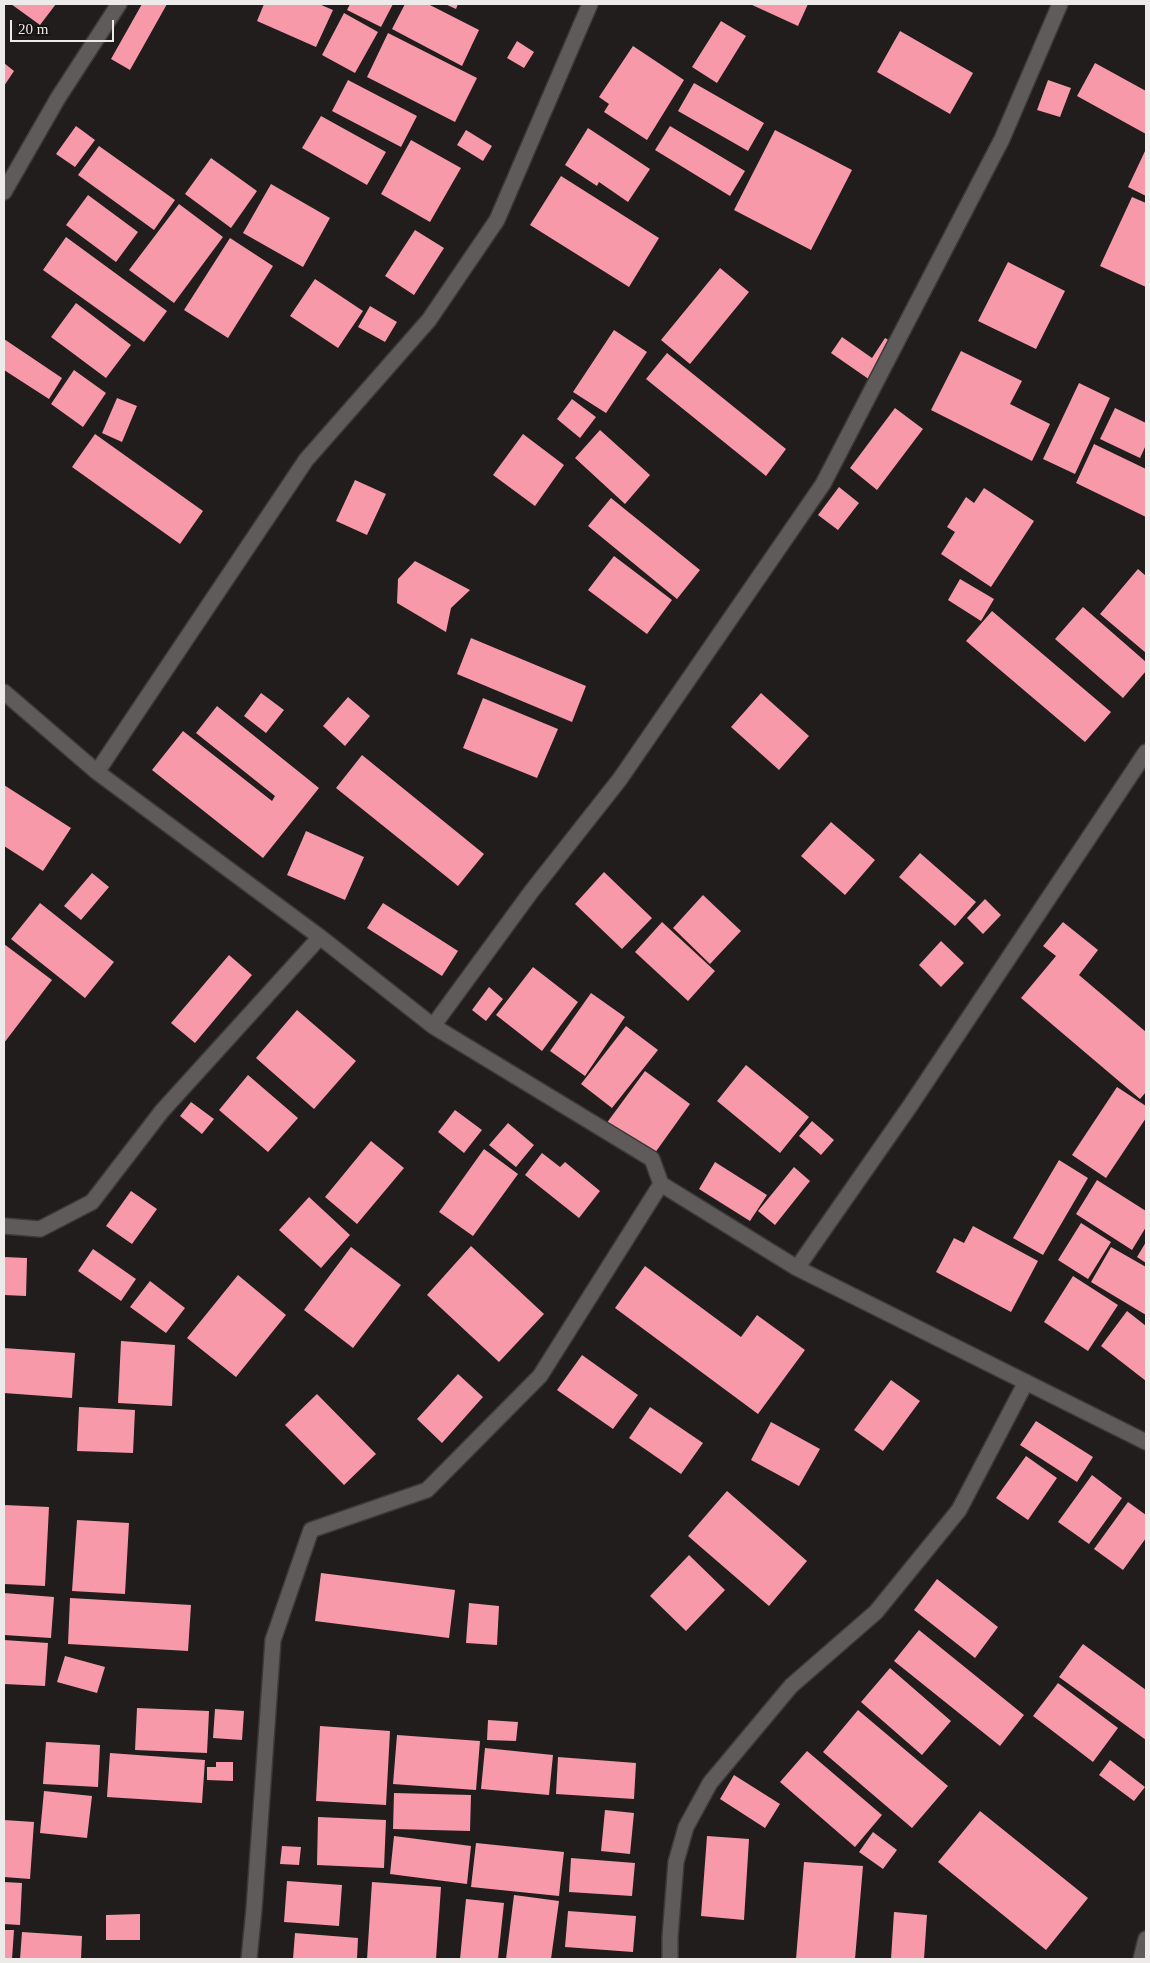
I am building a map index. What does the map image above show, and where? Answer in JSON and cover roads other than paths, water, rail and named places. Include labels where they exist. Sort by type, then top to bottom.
[{"type":"street","points":[[4,192],[58,98],[119,4]]},
{"type":"street","points":[[97,772],[306,460],[429,320],[498,220],[590,4]]},
{"type":"street","points":[[433,1026],[531,892],[620,779],[823,484],[1002,139],[1060,4]]},
{"type":"street","points":[[4,692],[97,772],[320,937],[433,1026],[652,1159],[661,1184],[797,1268],[1146,1442]]},
{"type":"street","points":[[797,1268],[910,1106],[1146,752]]},
{"type":"street","points":[[4,1226],[40,1229],[92,1202],[162,1111],[320,937]]},
{"type":"street","points":[[249,1959],[255,1899],[272,1640],[311,1530],[427,1490],[540,1376],[661,1184]]},
{"type":"street","points":[[670,1959],[676,1862],[686,1827],[710,1784],[791,1686],[876,1612],[959,1510],[1026,1382]]},
{"type":"street","points":[[1141,1959],[1146,1939]]}]
